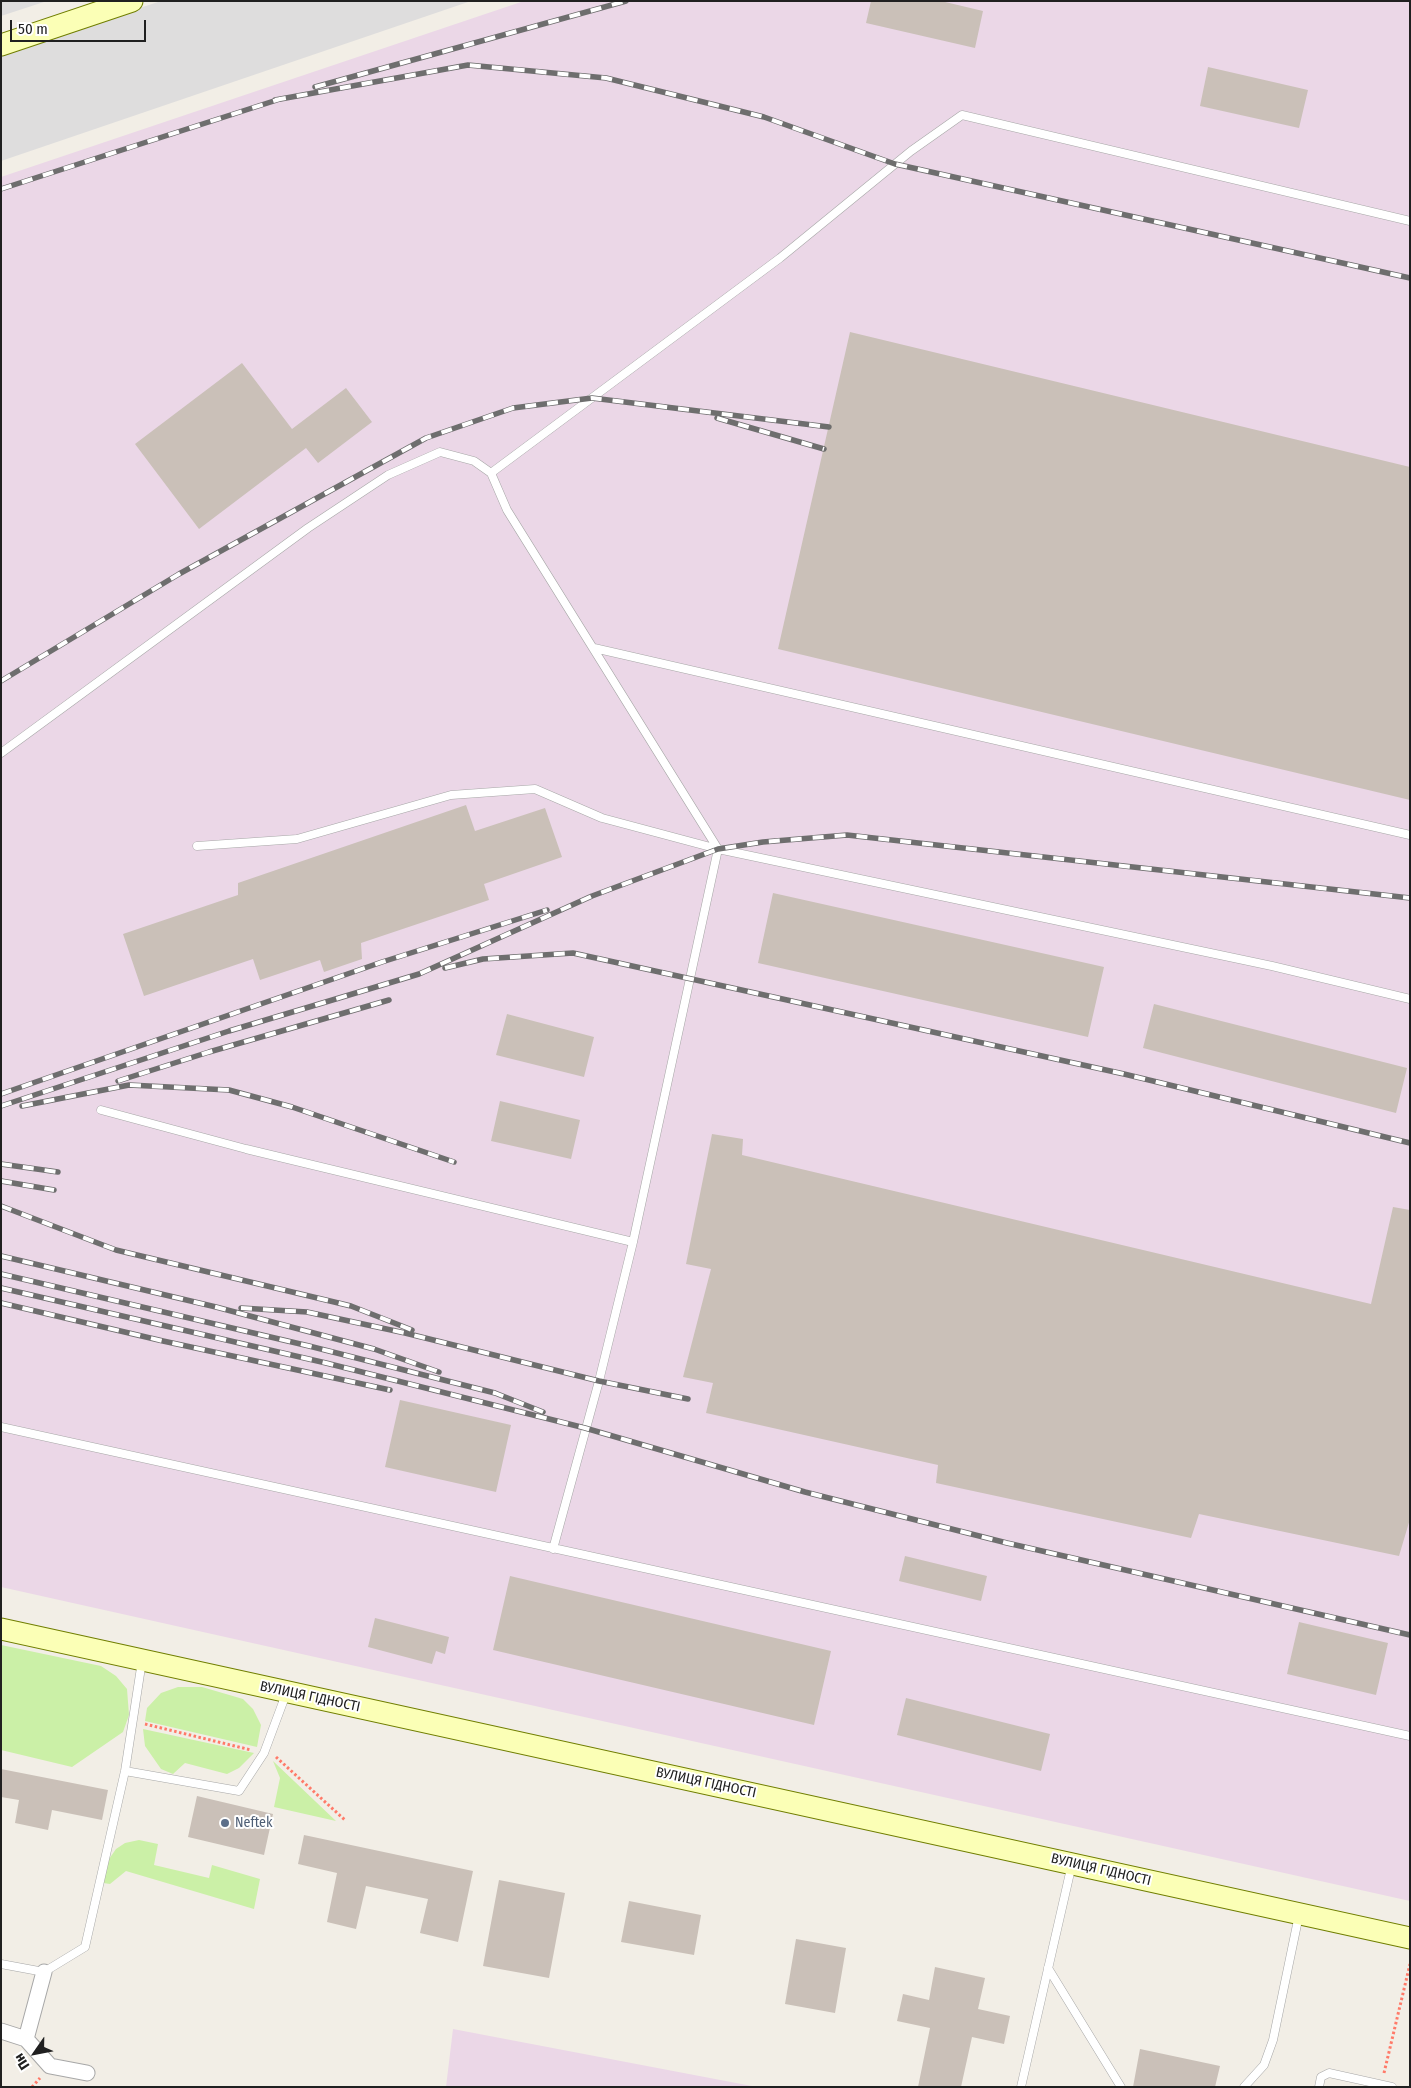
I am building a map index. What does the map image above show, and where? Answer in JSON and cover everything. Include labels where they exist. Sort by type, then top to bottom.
[{"type":"main road","points":[[1,45],[132,1]]},
{"type":"main road","name":"ВУЛИЦЯ ГІДНОСТІ","points":[[1,1630],[1410,1938]]},
{"type":"street","points":[[26,2039],[44,1972]]},
{"type":"street","points":[[1,2031],[26,2039],[50,2066],[87,2073]]},
{"type":"lane","points":[[491,473],[780,258],[911,151],[962,115],[1410,221]]},
{"type":"lane","points":[[1,753],[308,528],[388,474],[440,452],[474,461],[491,473],[507,510],[718,849],[633,1242],[599,1381],[553,1549]]},
{"type":"lane","points":[[594,648],[1410,835]]},
{"type":"lane","points":[[197,846],[297,839],[451,794],[535,789],[602,818],[718,849],[1262,964],[1410,998]]},
{"type":"lane","points":[[101,1110],[246,1148],[633,1242]]},
{"type":"lane","points":[[1,1427],[1410,1736]]},
{"type":"lane","points":[[1,1964],[44,1972],[85,1947],[125,1771],[142,1660]]},
{"type":"lane","points":[[125,1771],[239,1791],[264,1753],[287,1692]]},
{"type":"lane","points":[[1021,2087],[1072,1864]]},
{"type":"lane","points":[[1244,2087],[1264,2065],[1273,2040],[1299,1915]]},
{"type":"lane","points":[[1048,1968],[1120,2087]]},
{"type":"lane","points":[[1319,2087],[1321,2077],[1329,2073],[1392,2087]]},
{"type":"path","points":[[133,1721],[254,1751]]},
{"type":"path","points":[[274,1755],[346,1821]]},
{"type":"path","points":[[1381,2084],[1410,1964]]},
{"type":"shaded area","points":[[1,1],[47,1],[1,16]]},
{"type":"shaded area","points":[[161,1],[471,1],[1,161],[1,54]]},
{"type":"shaded area","points":[[524,1],[1410,1],[1410,1901],[1,1587],[1,177]]},
{"type":"shaded area","points":[[453,2029],[757,2087],[446,2087]]},
{"type":"green space","points":[[1,1645],[101,1666],[116,1676],[127,1689],[129,1715],[123,1732],[72,1767],[1,1750]]},
{"type":"green space","points":[[178,1687],[202,1687],[243,1699],[253,1709],[261,1725],[257,1747],[145,1721],[147,1708],[161,1693]]},
{"type":"green space","points":[[143,1729],[254,1753],[239,1768],[227,1774],[185,1763],[173,1774],[161,1769],[145,1746]]},
{"type":"green space","points":[[273,1761],[336,1821],[274,1807],[280,1778]]},
{"type":"green space","points":[[139,1840],[158,1844],[154,1865],[209,1878],[212,1865],[260,1879],[254,1909],[126,1871],[110,1884],[103,1883],[107,1862],[116,1849],[125,1843]]},
{"type":"building","points":[[871,1],[941,1],[983,11],[975,48],[866,23]]},
{"type":"building","points":[[1208,67],[1308,90],[1299,128],[1200,106]]},
{"type":"building","points":[[850,332],[1410,467],[1410,800],[778,649]]},
{"type":"building","points":[[242,363],[292,429],[346,388],[372,422],[318,463],[306,448],[199,529],[135,444]]},
{"type":"building","points":[[466,805],[475,831],[545,808],[562,857],[484,884],[489,900],[361,943],[362,959],[324,972],[320,960],[260,980],[253,959],[144,996],[123,934],[238,895],[238,883]]},
{"type":"building","points":[[773,893],[1104,967],[1088,1037],[758,963]]},
{"type":"building","points":[[1154,1004],[1407,1068],[1396,1113],[1143,1048]]},
{"type":"building","points":[[507,1014],[594,1037],[584,1077],[496,1055]]},
{"type":"building","points":[[500,1101],[580,1120],[571,1159],[491,1141]]},
{"type":"building","points":[[712,1134],[743,1139],[742,1155],[1371,1304],[1393,1207],[1410,1210],[1410,1519],[1399,1556],[1199,1514],[1191,1538],[936,1483],[938,1465],[706,1413],[713,1383],[683,1377],[711,1269],[686,1264]]},
{"type":"building","points":[[400,1400],[511,1425],[496,1492],[385,1467]]},
{"type":"building","points":[[905,1556],[987,1576],[981,1601],[899,1581]]},
{"type":"building","points":[[510,1576],[831,1651],[814,1725],[493,1650]]},
{"type":"building","points":[[375,1618],[449,1637],[445,1654],[436,1651],[432,1664],[368,1647]]},
{"type":"building","points":[[1299,1622],[1388,1643],[1376,1695],[1287,1674]]},
{"type":"building","points":[[906,1698],[1050,1734],[1041,1771],[897,1735]]},
{"type":"building","points":[[1,1769],[108,1790],[102,1820],[52,1810],[48,1830],[15,1823],[19,1800],[1,1797]]},
{"type":"building","points":[[197,1796],[273,1814],[264,1855],[188,1837]]},
{"type":"building","points":[[304,1835],[473,1871],[458,1942],[420,1933],[428,1899],[366,1886],[356,1929],[327,1922],[337,1873],[298,1864]]},
{"type":"building","points":[[499,1880],[565,1893],[549,1978],[483,1966]]},
{"type":"building","points":[[629,1901],[701,1915],[694,1955],[621,1942]]},
{"type":"building","points":[[796,1939],[846,1948],[835,2013],[785,2004]]},
{"type":"building","points":[[935,1967],[985,1978],[978,2009],[1010,2016],[1004,2044],[972,2037],[961,2087],[918,2087],[930,2028],[897,2021],[903,1994],[929,2000]]},
{"type":"building","points":[[1140,2049],[1220,2066],[1215,2087],[1133,2087]]},
{"type":"railway","points":[[315,87],[626,1]]},
{"type":"railway","points":[[275,100],[468,65],[606,78],[764,117],[895,164],[1410,278]]},
{"type":"railway","points":[[1,189],[280,99]]},
{"type":"railway","points":[[1,681],[179,574],[426,438],[513,408],[592,398],[829,427]]},
{"type":"railway","points":[[717,418],[824,449]]},
{"type":"railway","points":[[1,1106],[229,1031],[419,974],[592,896],[718,849],[763,842],[847,835],[1410,898]]},
{"type":"railway","points":[[1,1094],[382,962],[547,910]]},
{"type":"railway","points":[[445,968],[483,959],[573,953],[1124,1074],[1410,1143]]},
{"type":"railway","points":[[118,1081],[209,1052],[389,1000]]},
{"type":"railway","points":[[22,1106],[129,1085],[229,1090],[292,1107],[454,1162]]},
{"type":"railway","points":[[1,1164],[58,1172]]},
{"type":"railway","points":[[1,1181],[54,1190]]},
{"type":"railway","points":[[1,1206],[116,1250],[351,1306],[412,1330]]},
{"type":"railway","points":[[1,1256],[216,1307],[374,1349],[439,1372]]},
{"type":"railway","points":[[1,1274],[309,1346],[495,1393],[543,1412]]},
{"type":"railway","points":[[1,1288],[326,1363],[585,1428],[805,1492],[1007,1543],[1410,1635]]},
{"type":"railway","points":[[1,1303],[163,1341],[390,1390]]},
{"type":"railway","points":[[241,1308],[307,1312],[405,1333],[599,1381],[688,1399]]},
{"type":"place","name":"Neftek","points":[[225,1823]]}]
